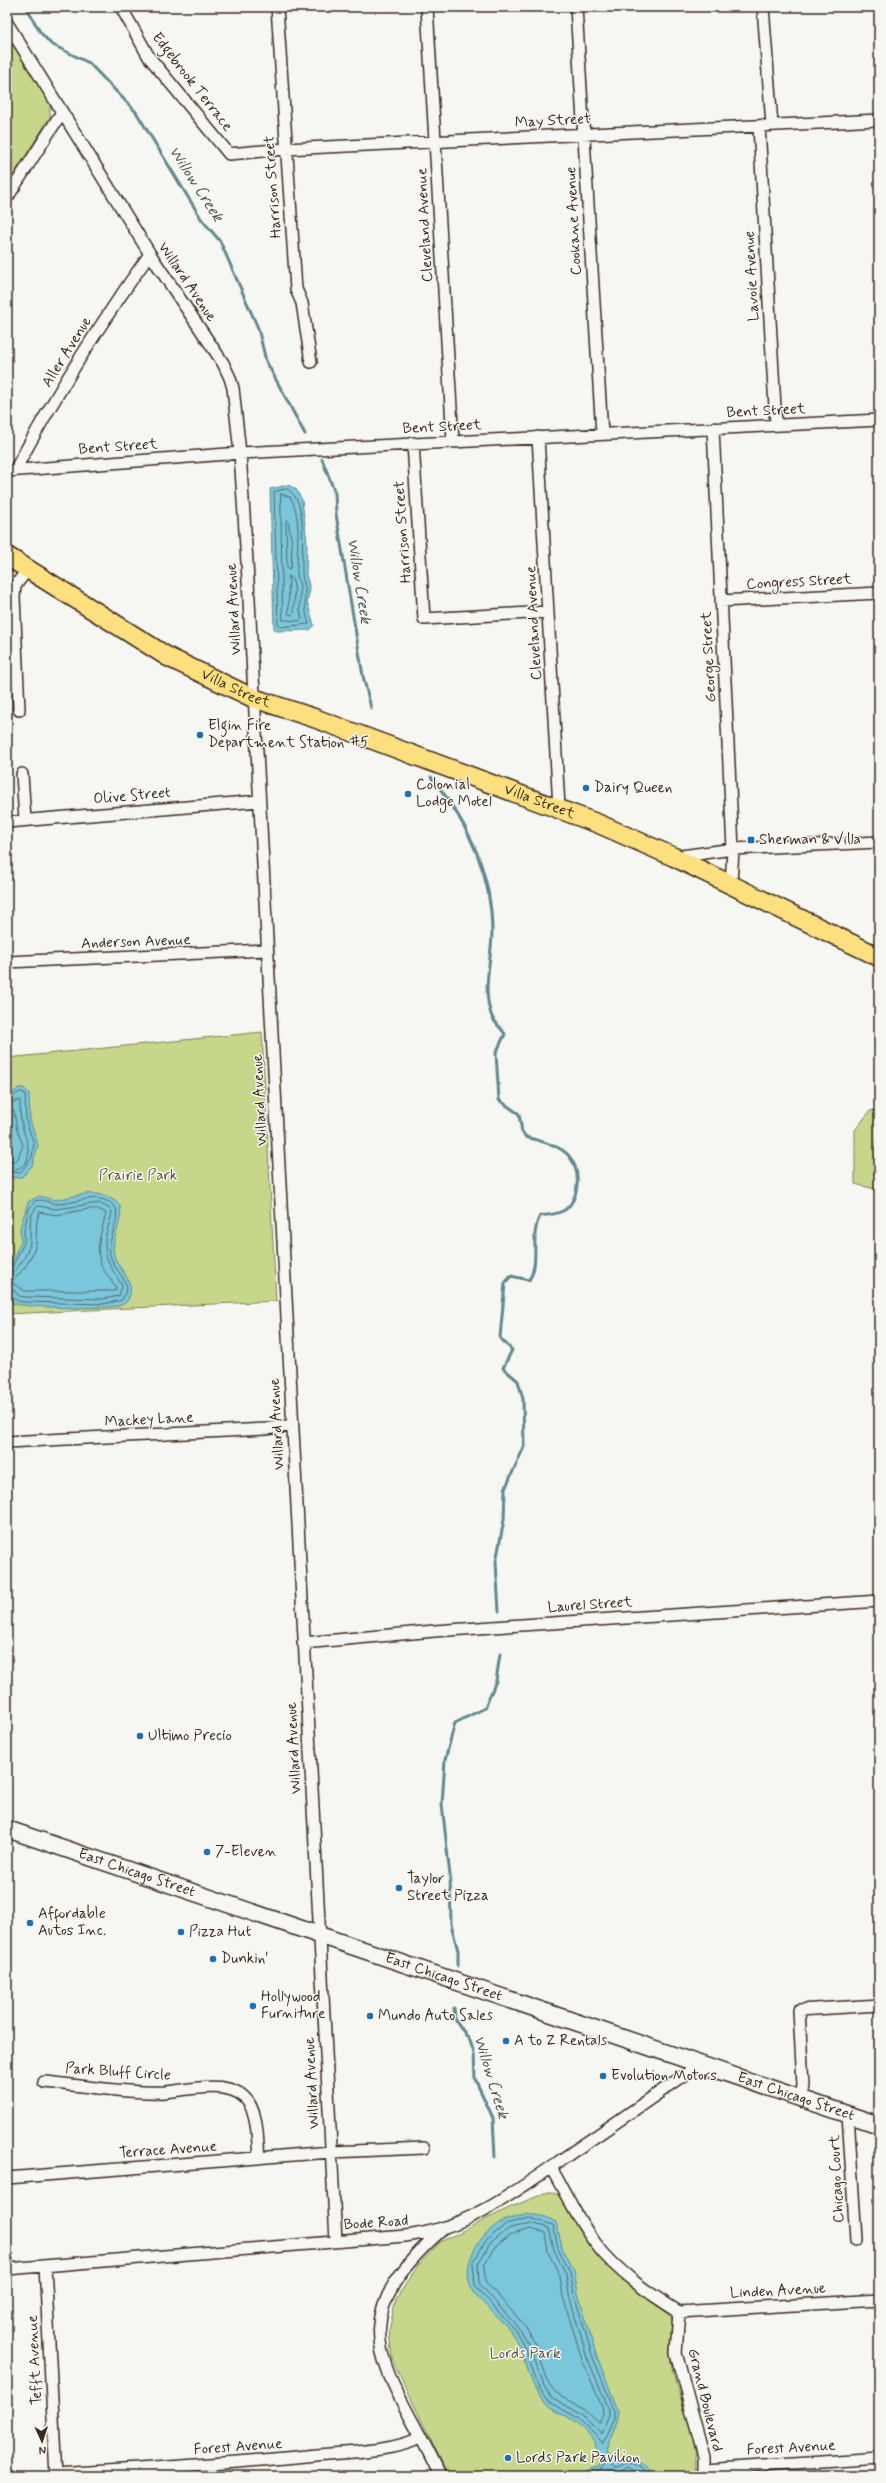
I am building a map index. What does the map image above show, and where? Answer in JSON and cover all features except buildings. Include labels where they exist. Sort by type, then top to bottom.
[{"type":"main road","name":"Villa Street","points":[[7,556],[168,656],[253,698],[314,718],[559,807],[674,857],[879,957]]},
{"type":"main road","name":"East Chicago Street","points":[[7,1829],[879,2126]]},
{"type":"street","name":"Edgebrook Terrace","points":[[121,7],[149,57],[229,154]]},
{"type":"street","name":"Harrison Street","points":[[277,7],[285,148],[296,289],[302,303],[311,362]]},
{"type":"street","name":"Cleveland Avenue","points":[[427,7],[453,441]]},
{"type":"street","name":"Cookane Avenue","points":[[576,7],[602,434]]},
{"type":"street","points":[[763,7],[772,125]]},
{"type":"street","name":"Willard Avenue","points":[[7,23],[150,254],[223,363],[234,388],[240,453],[336,2241]]},
{"type":"street","points":[[7,198],[62,112]]},
{"type":"street","name":"May Street","points":[[229,154],[285,148],[879,120]]},
{"type":"street","name":"Lavoie Avenue","points":[[759,126],[776,425]]},
{"type":"street","name":"Aller Avenue","points":[[11,471],[122,292],[150,254]]},
{"type":"street","name":"Bent Street","points":[[11,471],[240,453],[879,420]]},
{"type":"street","name":"George Street","points":[[713,428],[733,849],[731,884]]},
{"type":"street","name":"Cleveland Avenue","points":[[538,437],[558,766],[559,807]]},
{"type":"street","name":"Harrison Street","points":[[413,443],[424,620],[548,612]]},
{"type":"street","points":[[19,710],[14,598],[15,586],[28,569]]},
{"type":"street","name":"Congress Street","points":[[721,601],[879,593]]},
{"type":"street","points":[[22,774],[25,820]]},
{"type":"street","name":"Olive Street","points":[[7,822],[259,801]]},
{"type":"street","points":[[674,857],[733,849],[879,842]]},
{"type":"street","name":"Anderson Avenue","points":[[7,962],[267,950]]},
{"type":"street","name":"Mackey Lane","points":[[7,1442],[266,1429],[292,1425]]},
{"type":"street","name":"Laurel Street","points":[[303,1643],[434,1631],[879,1601]]},
{"type":"street","points":[[801,2099],[803,2085],[799,2010],[879,2005]]},
{"type":"street","name":"Bode Road","points":[[7,2269],[411,2235],[444,2228],[480,2212],[551,2168],[698,2065]]},
{"type":"street","name":"Park Bluff Circle","points":[[44,2082],[154,2092],[214,2088],[236,2092],[246,2099],[252,2111],[259,2158]]},
{"type":"street","name":"Chicago Court","points":[[848,2115],[856,2240]]},
{"type":"street","name":"Terrace Avenue","points":[[7,2178],[331,2152],[424,2148]]},
{"type":"street","points":[[551,2168],[590,2235],[603,2252],[639,2284],[679,2312]]},
{"type":"street","points":[[440,2476],[387,2369],[380,2350],[379,2330],[385,2303],[398,2276],[422,2247],[444,2228]]},
{"type":"street","name":"Tefft Avenue","points":[[45,2266],[56,2475]]},
{"type":"street","name":"Linden Avenue","points":[[679,2312],[879,2300]]},
{"type":"street","name":"Grand Boulevard","points":[[679,2312],[677,2358],[704,2457],[704,2473]]},
{"type":"street","name":"Forest Avenue","points":[[56,2475],[214,2464],[340,2453],[405,2444],[420,2438]]},
{"type":"street","name":"Forest Avenue","points":[[704,2473],[879,2458]]},
{"type":"green space","points":[[7,34],[50,99],[50,117],[7,185]]},
{"type":"green space","name":"Prairie Park","points":[[262,1032],[276,1301],[7,1314],[7,1058]]},
{"type":"green space","points":[[879,1109],[879,1190],[855,1184],[855,1130],[870,1111]]},
{"type":"green space","name":"Lords Park","points":[[548,2192],[553,2192],[560,2197],[592,2250],[601,2260],[671,2316],[672,2330],[670,2353],[672,2369],[691,2429],[696,2460],[695,2476],[448,2476],[392,2359],[389,2331],[396,2299],[419,2264],[440,2242],[511,2207]]},
{"type":"water","points":[[288,485],[296,489],[302,500],[307,543],[306,574],[310,590],[307,601],[314,625],[310,630],[276,631],[274,628],[270,489]]},
{"type":"water","points":[[19,1088],[24,1088],[29,1093],[30,1120],[38,1145],[32,1166],[22,1177],[10,1178],[7,1174],[7,1098]]},
{"type":"water","points":[[85,1194],[95,1194],[108,1197],[120,1206],[121,1212],[113,1249],[116,1261],[129,1281],[130,1293],[128,1300],[118,1306],[97,1308],[46,1307],[12,1303],[7,1291],[8,1269],[21,1242],[20,1228],[28,1202],[39,1196],[55,1200]]},
{"type":"water","points":[[529,2214],[546,2217],[556,2222],[562,2247],[574,2270],[578,2293],[596,2354],[618,2410],[617,2418],[610,2438],[610,2457],[615,2464],[624,2458],[637,2460],[647,2468],[652,2476],[575,2476],[589,2469],[599,2467],[599,2452],[596,2445],[581,2426],[550,2407],[539,2396],[514,2337],[505,2325],[474,2292],[469,2282],[468,2272],[470,2261],[479,2242],[486,2233],[503,2221]]},
{"type":"waterway","name":"Willow Creek","points":[[26,7],[40,32],[51,44],[89,63],[136,112],[202,220],[220,241],[258,328],[266,361],[305,434]]},
{"type":"waterway","name":"Willow Creek","points":[[322,459],[335,493],[336,514],[363,676],[371,708]]},
{"type":"waterway","name":"Willow Creek","points":[[431,777],[456,812],[466,830],[475,849],[488,890],[491,910],[492,943],[487,996],[492,1017],[505,1034],[496,1053],[499,1100],[519,1114],[522,1132],[526,1137],[549,1144],[565,1152],[573,1162],[576,1168],[577,1176],[576,1191],[571,1204],[564,1211],[540,1216],[535,1232],[534,1265],[529,1280],[511,1276],[505,1283],[500,1338],[512,1350],[503,1368],[518,1381],[523,1399],[524,1447],[505,1489],[504,1520],[496,1562],[499,1611]]},
{"type":"waterway","name":"Willow Creek","points":[[458,1966],[458,1951],[451,1924],[450,1876],[442,1804],[445,1760],[455,1723],[485,1708],[496,1681],[500,1654]]},
{"type":"waterway","name":"Willow Creek","points":[[454,2008],[455,2019],[470,2041],[474,2053],[475,2079],[493,2118],[495,2157]]},
{"type":"place","name":"Elgin Fire Department Station #5","points":[[200,735]]},
{"type":"place","name":"Dairy Queen","points":[[586,788]]},
{"type":"place","name":"Colonial Lodge Motel","points":[[408,794]]},
{"type":"place","name":"Sherman & Villa","points":[[751,840]]},
{"type":"place","name":"Ultimo Precio","points":[[140,1736]]},
{"type":"place","name":"7-Eleven","points":[[207,1852]]},
{"type":"place","name":"Taylor Street Pizza","points":[[399,1888]]},
{"type":"place","name":"Affordable Autos Inc.","points":[[30,1923]]},
{"type":"place","name":"Pizza Hut","points":[[181,1932]]},
{"type":"place","name":"Dunkin'","points":[[213,1959]]},
{"type":"place","name":"Hollywood Furniture","points":[[253,2006]]},
{"type":"place","name":"Mundo Auto Sales","points":[[370,2016]]},
{"type":"place","name":"A to Z Rentals","points":[[506,2041]]},
{"type":"place","name":"Evolution Motors","points":[[603,2076]]},
{"type":"place","name":"Lords Park Pavilion","points":[[508,2458]]}]
